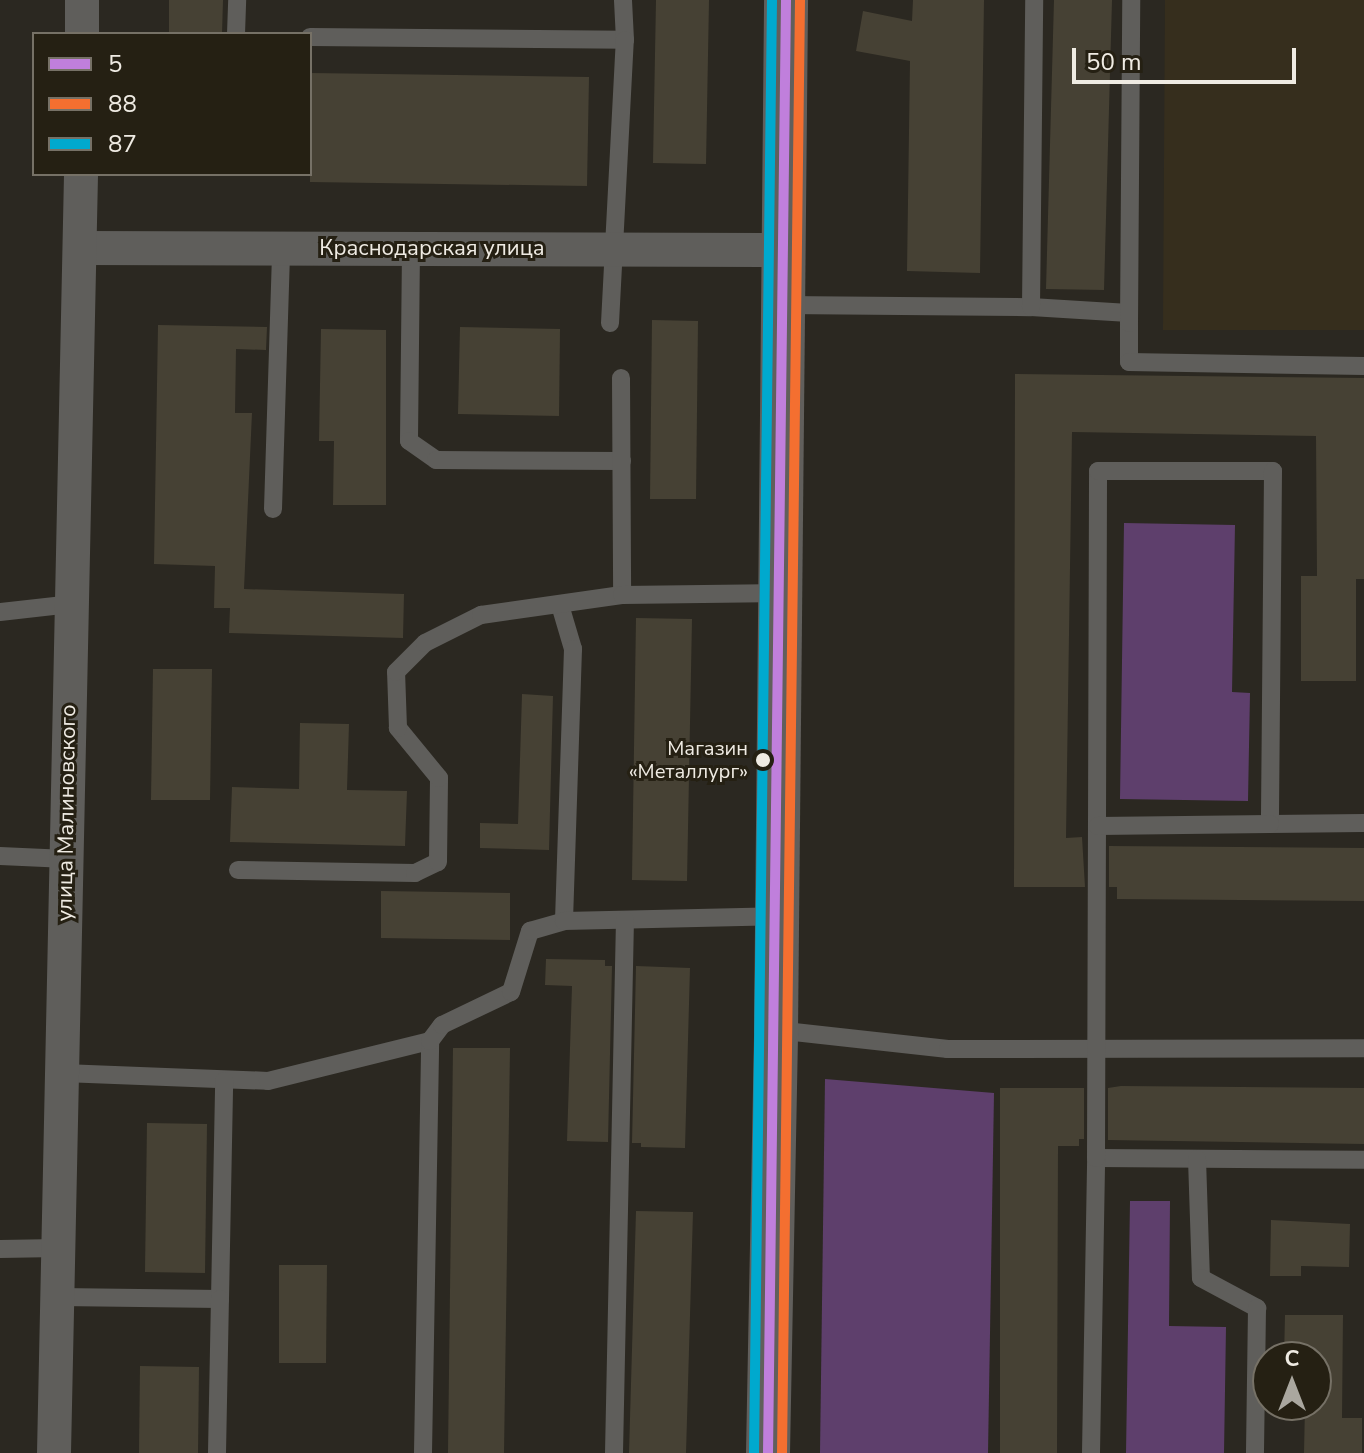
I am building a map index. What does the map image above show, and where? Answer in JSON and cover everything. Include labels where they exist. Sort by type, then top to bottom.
[{"type":"main road","points":[[768,1453],[776,1030],[786,0]]},
{"type":"street","points":[[82,0],[82,32]]},
{"type":"street","name":"улица Малиновского","points":[[54,1453],[81,176]]},
{"type":"street","name":"Краснодарская улица","points":[[81,248],[784,250]]},
{"type":"lane","points":[[236,32],[237,0]]},
{"type":"lane","points":[[610,323],[625,40],[623,0]]},
{"type":"lane","points":[[1031,307],[1034,0]]},
{"type":"lane","points":[[1131,0],[1129,362],[1364,366]]},
{"type":"lane","points":[[312,37],[625,40]]},
{"type":"lane","points":[[273,509],[281,248]]},
{"type":"lane","points":[[411,249],[409,441],[436,460],[622,461]]},
{"type":"lane","points":[[783,305],[1031,307],[1129,313]]},
{"type":"lane","points":[[621,378],[622,595]]},
{"type":"lane","points":[[1091,1453],[1096,1158],[1098,471],[1273,471],[1270,824]]},
{"type":"lane","points":[[238,870],[415,873],[438,862],[439,778],[398,728],[396,672],[425,643],[481,615],[622,595],[780,593]]},
{"type":"lane","points":[[0,612],[71,604]]},
{"type":"lane","points":[[560,605],[573,649],[564,921]]},
{"type":"lane","points":[[1098,826],[1364,823]]},
{"type":"lane","points":[[0,856],[67,859]]},
{"type":"lane","points":[[423,1453],[430,1041],[442,1025],[511,992],[530,931],[564,921],[777,916]]},
{"type":"lane","points":[[614,1453],[625,920]]},
{"type":"lane","points":[[776,1030],[948,1049],[1364,1048]]},
{"type":"lane","points":[[63,1073],[268,1081],[430,1041]]},
{"type":"lane","points":[[217,1453],[224,1081]]},
{"type":"lane","points":[[1096,1158],[1364,1160]]},
{"type":"lane","points":[[1197,1159],[1201,1278],[1257,1308],[1255,1453]]},
{"type":"lane","points":[[0,1249],[58,1248]]},
{"type":"lane","points":[[59,1297],[220,1299]]},
{"type":"shaded area","points":[[1165,0],[1364,0],[1364,330],[1163,330]]},
{"type":"shaded area","points":[[1124,523],[1235,525],[1232,692],[1250,693],[1248,801],[1120,799]]},
{"type":"shaded area","points":[[825,1079],[994,1093],[988,1453],[820,1453]]},
{"type":"shaded area","points":[[1130,1201],[1170,1201],[1169,1326],[1226,1327],[1224,1453],[1126,1453]]},
{"type":"building","points":[[169,0],[223,0],[222,32],[169,32]]},
{"type":"building","points":[[656,0],[709,0],[706,164],[653,163]]},
{"type":"building","points":[[913,0],[984,0],[980,273],[907,271],[910,61],[856,51],[863,11],[912,21]]},
{"type":"building","points":[[1054,0],[1112,0],[1104,290],[1046,289]]},
{"type":"building","points":[[312,73],[589,77],[587,186],[310,182]]},
{"type":"building","points":[[652,320],[698,321],[696,499],[650,499]]},
{"type":"building","points":[[158,325],[267,327],[266,350],[236,349],[235,413],[252,413],[244,589],[404,594],[403,638],[229,633],[230,608],[214,608],[215,566],[154,564]]},
{"type":"building","points":[[460,327],[560,329],[559,416],[458,414]]},
{"type":"building","points":[[321,329],[386,330],[386,505],[333,505],[334,441],[319,441]]},
{"type":"building","points":[[1015,374],[1364,378],[1364,579],[1356,579],[1356,681],[1301,681],[1301,576],[1317,576],[1316,436],[1072,432],[1066,838],[1082,837],[1085,887],[1014,887]]},
{"type":"building","points":[[636,618],[692,619],[687,881],[632,880]]},
{"type":"building","points":[[153,669],[212,669],[210,800],[151,800]]},
{"type":"building","points":[[522,694],[553,696],[549,850],[480,848],[480,823],[518,824]]},
{"type":"building","points":[[300,723],[349,724],[347,790],[407,791],[405,846],[230,842],[232,787],[299,789]]},
{"type":"building","points":[[1109,846],[1364,848],[1364,901],[1117,899],[1117,887],[1109,887]]},
{"type":"building","points":[[381,891],[510,893],[510,940],[381,938]]},
{"type":"building","points":[[546,959],[605,960],[605,966],[612,966],[608,1142],[567,1141],[572,986],[545,985]]},
{"type":"building","points":[[636,966],[690,968],[685,1148],[641,1147],[641,1143],[632,1143]]},
{"type":"building","points":[[453,1048],[510,1048],[504,1453],[448,1453]]},
{"type":"building","points":[[1000,1088],[1084,1088],[1084,1139],[1079,1139],[1079,1146],[1058,1146],[1057,1453],[1000,1453]]},
{"type":"building","points":[[1108,1088],[1364,1088],[1364,1144],[1108,1140]]},
{"type":"building","points":[[147,1123],[207,1124],[205,1273],[145,1272]]},
{"type":"building","points":[[636,1211],[693,1212],[686,1453],[629,1453]]},
{"type":"building","points":[[1271,1220],[1350,1224],[1349,1267],[1301,1266],[1301,1276],[1270,1276]]},
{"type":"building","points":[[279,1265],[327,1265],[326,1363],[279,1363]]},
{"type":"building","points":[[1285,1315],[1343,1315],[1342,1418],[1362,1418],[1362,1453],[1304,1453],[1305,1421],[1332,1421],[1332,1341],[1284,1341]]},
{"type":"building","points":[[140,1366],[199,1367],[198,1453],[139,1453]]},
{"type":"transit line","name":"87","points":[[754,1453],[772,0]]},
{"type":"transit line","name":"5","points":[[768,1453],[786,0]]},
{"type":"transit line","name":"88","points":[[782,1453],[800,0]]},
{"type":"place","name":"Магазин «Металлург»","points":[[763,760]]}]
